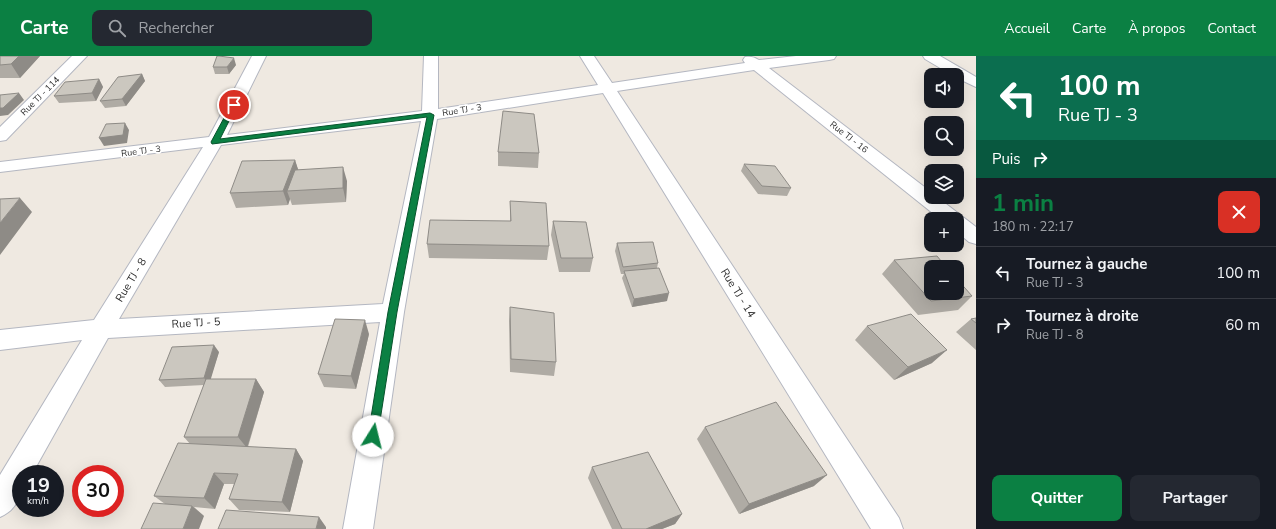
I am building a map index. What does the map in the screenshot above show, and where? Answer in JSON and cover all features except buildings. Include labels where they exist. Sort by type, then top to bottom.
[{"type":"street","name":"Rue TJ - 114","points":[[0,136],[80,56]]},
{"type":"street","name":"Rue TJ - 8","points":[[0,502],[101,329],[215,142],[259,56]]},
{"type":"street","points":[[358,529],[393,312],[430,115],[431,56]]},
{"type":"street","name":"Rue TJ - 14","points":[[587,56],[888,529]]},
{"type":"street","name":"Rue TJ - 3","points":[[0,167],[430,115],[608,88],[750,61],[829,56]]},
{"type":"street","points":[[930,56],[976,83]]},
{"type":"street","name":"Rue TJ - 16","points":[[750,61],[945,212]]},
{"type":"street","points":[[964,228],[976,237]]},
{"type":"street","name":"Rue TJ - 5","points":[[0,340],[101,329],[393,312]]},
{"type":"route","points":[[234,105],[215,142],[430,115],[393,312],[373,436]]}]
